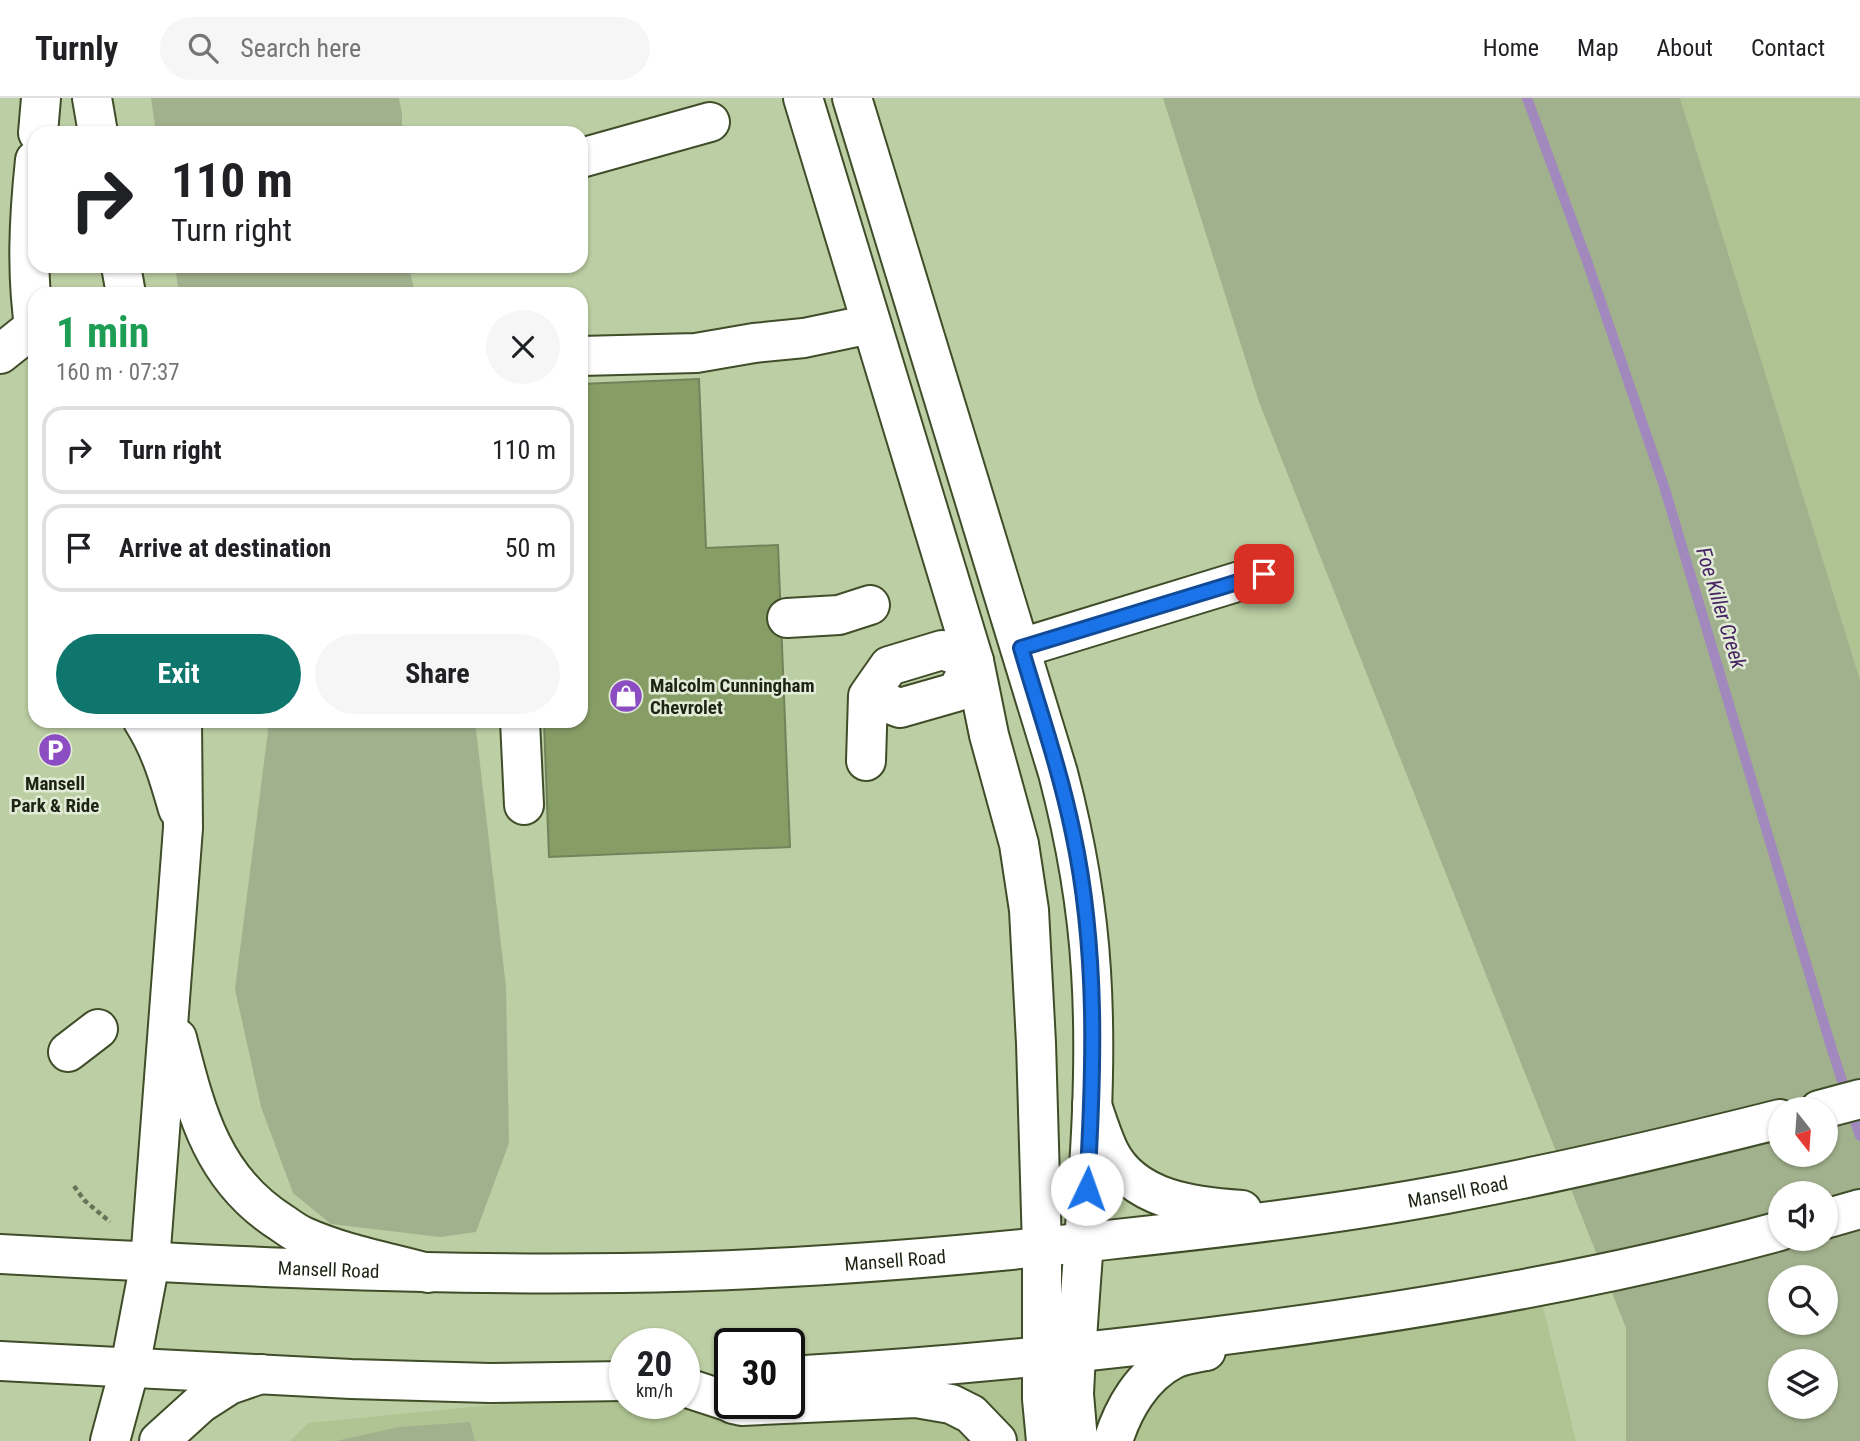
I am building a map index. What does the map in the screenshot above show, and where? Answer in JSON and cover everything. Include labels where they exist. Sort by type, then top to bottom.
[{"type":"main road","points":[[39,126],[41,98]]},
{"type":"main road","points":[[92,98],[97,126]]},
{"type":"main road","points":[[803,98],[974,661],[989,735],[1019,844],[1029,910],[1037,1044],[1042,1247],[1059,1354],[1074,1395],[1078,1441]]},
{"type":"main road","points":[[852,98],[1021,648],[1058,773],[1077,857],[1091,971],[1092,1105],[1084,1243],[1059,1354],[1042,1399],[1046,1441]]},
{"type":"main road","points":[[588,156],[710,122]]},
{"type":"main road","points":[[588,356],[696,353],[804,338],[872,324]]},
{"type":"main road","points":[[0,354],[28,332]]},
{"type":"main road","points":[[1021,648],[1264,574]]},
{"type":"main road","points":[[787,618],[839,615],[870,605]]},
{"type":"main road","points":[[866,761],[868,696],[900,708],[956,692],[974,661]]},
{"type":"main road","points":[[147,728],[166,767],[183,828]]},
{"type":"main road","points":[[110,1441],[130,1367],[150,1262],[183,828],[182,728]]},
{"type":"main road","points":[[520,728],[524,805]]},
{"type":"main road","points":[[169,1005],[192,1097],[205,1132],[217,1156],[247,1197],[304,1237],[428,1273]]},
{"type":"main road","points":[[68,1052],[98,1029]]},
{"type":"main road","points":[[1838,1105],[1860,1099]]},
{"type":"main road","points":[[1092,1105],[1110,1153],[1134,1182],[1167,1199],[1200,1208],[1318,1215]]},
{"type":"main road","name":"Mansell Road","points":[[0,1254],[428,1273],[625,1273],[880,1262],[1194,1232],[1318,1215],[1445,1194],[1768,1122]]},
{"type":"main road","points":[[1838,1215],[1860,1209]]},
{"type":"main road","points":[[805,1375],[882,1371],[1059,1354],[1330,1321],[1588,1277],[1768,1234]]},
{"type":"main road","points":[[1113,1441],[1131,1399],[1160,1367],[1177,1358],[1330,1321]]},
{"type":"main road","points":[[0,1361],[351,1379],[490,1383],[609,1381]]},
{"type":"main road","points":[[159,1441],[201,1403],[229,1385],[261,1374]]},
{"type":"main road","points":[[805,1403],[916,1398],[951,1404],[971,1414],[998,1441]]},
{"type":"path","points":[[74,1185],[84,1200],[111,1222]]},
{"type":"shaded area","points":[[151,98],[399,98],[402,114],[402,126],[155,126]]},
{"type":"shaded area","points":[[1163,98],[1680,98],[1860,680],[1860,1441],[1626,1441],[1626,1328],[1259,402]]},
{"type":"shaded area","points":[[1680,98],[1860,98],[1860,680],[1720,229]]},
{"type":"shaded area","points":[[176,273],[410,273],[414,287],[178,287]]},
{"type":"shaded area","points":[[267,728],[476,728],[506,987],[509,1143],[476,1232],[440,1237],[331,1224],[293,1193],[261,1107],[235,989]]},
{"type":"shaded area","points":[[1542,1303],[1576,1441],[290,1441],[308,1423],[609,1394],[609,1419],[700,1419],[700,1404],[714,1404],[714,1419],[805,1419],[805,1395]]},
{"type":"shaded area","points":[[470,1422],[475,1441],[336,1441],[399,1427]]},
{"type":"building","points":[[699,379],[706,548],[778,545],[790,847],[549,857],[544,728],[588,728],[588,384]]},
{"type":"waterway","name":"Foe Killer Creek","points":[[1527,98],[1587,261],[1664,486],[1860,1136]]},
{"type":"place","name":"Malcolm Cunningham Chevrolet","points":[[626,696]]},
{"type":"place","name":"Mansell Park & Ride","points":[[55,750]]},
{"type":"route","points":[[1087,1189],[1093,1045],[1091,971],[1084,903],[1073,834],[1063,793],[1021,648],[1264,574]]}]
